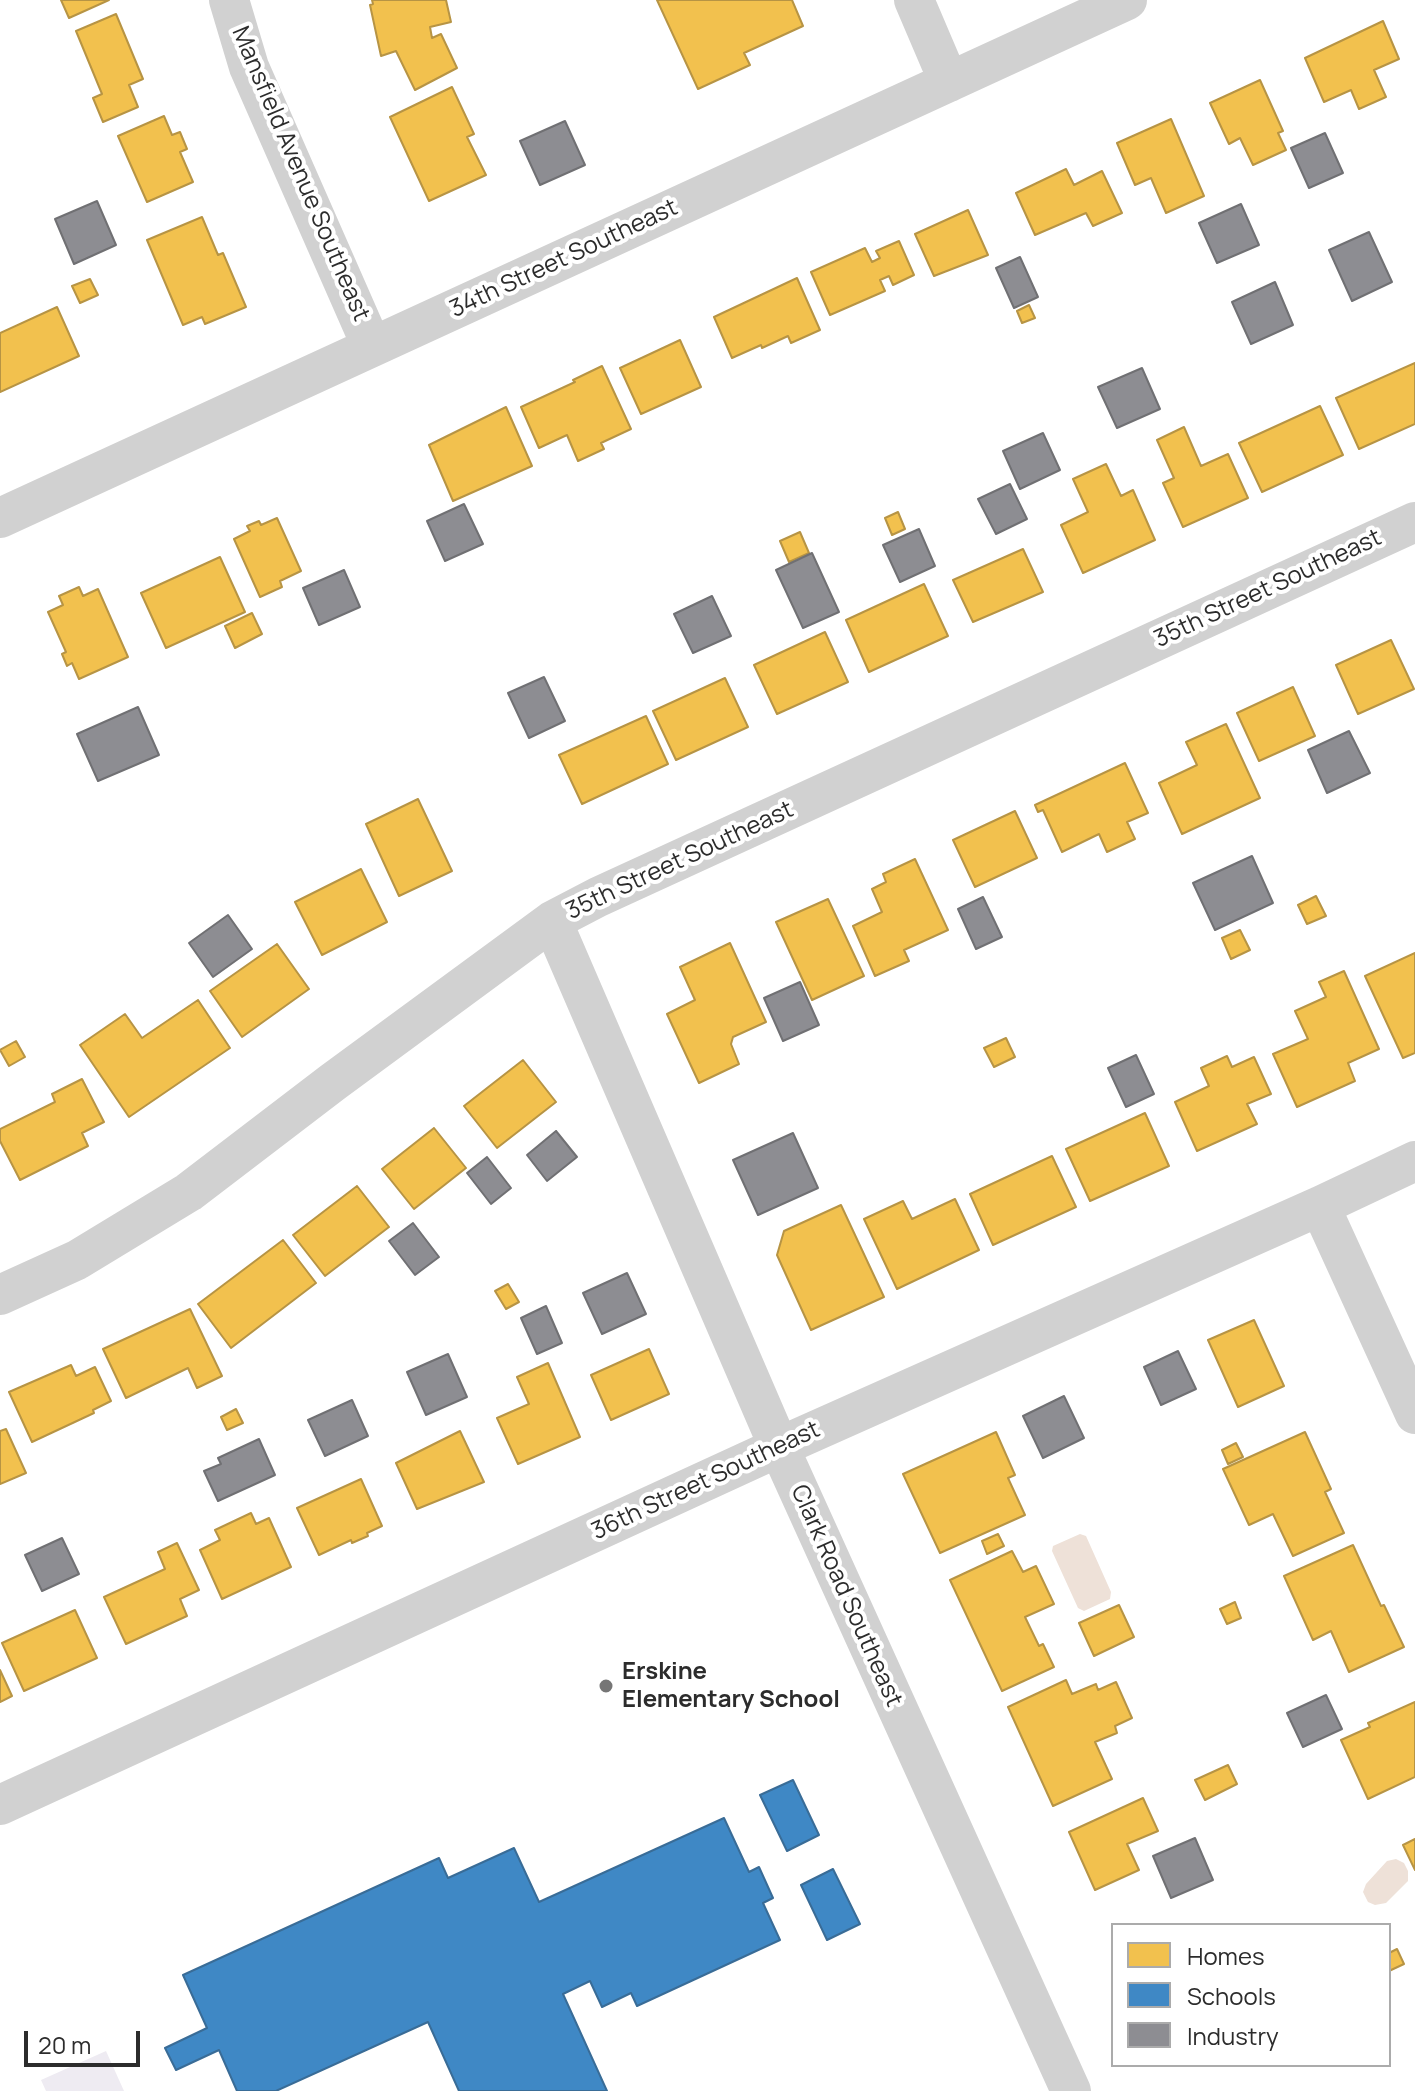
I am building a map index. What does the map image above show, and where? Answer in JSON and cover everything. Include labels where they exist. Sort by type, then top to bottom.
[{"type":"street","name":"Mansfield Avenue Southeast","points":[[229,0],[249,67],[372,347]]},
{"type":"street","points":[[914,0],[949,82]]},
{"type":"street","name":"34th Street Southeast","points":[[0,518],[1127,0]]},
{"type":"street","name":"35th Street Southeast","points":[[0,1295],[77,1260],[189,1192],[552,921],[612,890],[1415,522]]},
{"type":"street","name":"Clark Road Southeast","points":[[552,921],[779,1447],[1071,2091]]},
{"type":"street","name":"36th Street Southeast","points":[[0,1805],[779,1447],[1415,1161]]},
{"type":"street","points":[[1320,1206],[1415,1414]]},
{"type":"shaded area","points":[[1080,1534],[1086,1536],[1111,1592],[1110,1599],[1084,1611],[1078,1608],[1052,1551],[1053,1546]]},
{"type":"shaded area","points":[[1396,1859],[1404,1863],[1408,1881],[1386,1903],[1375,1905],[1368,1902],[1363,1892],[1366,1884],[1387,1861]]},
{"type":"shaded area","points":[[106,2051],[124,2091],[46,2091],[41,2080]]},
{"type":"building: Homes","points":[[61,0],[109,0],[69,18]]},
{"type":"building: Homes","points":[[372,0],[446,0],[451,22],[430,27],[432,38],[441,34],[457,68],[415,90],[396,51],[381,56],[370,5],[373,4]]},
{"type":"building: Homes","points":[[657,0],[792,0],[803,26],[744,53],[750,65],[698,89]]},
{"type":"building: Homes","points":[[116,14],[143,79],[129,85],[138,107],[103,122],[93,98],[102,94],[76,31]]},
{"type":"building: Homes","points":[[1383,21],[1399,59],[1374,70],[1386,97],[1359,109],[1351,90],[1324,102],[1305,58]]},
{"type":"building: Homes","points":[[1260,80],[1283,131],[1278,133],[1286,150],[1253,165],[1240,138],[1229,144],[1210,103]]},
{"type":"building: Homes","points":[[452,87],[474,134],[467,137],[486,175],[429,201],[390,117]]},
{"type":"building: Homes","points":[[164,116],[172,135],[180,132],[187,149],[180,152],[193,182],[147,202],[118,136]]},
{"type":"building: Homes","points":[[1171,119],[1204,196],[1166,213],[1151,178],[1135,185],[1117,143]]},
{"type":"building: Homes","points":[[1066,169],[1074,185],[1102,171],[1122,213],[1093,226],[1086,213],[1035,235],[1016,193]]},
{"type":"building: Homes","points":[[968,210],[988,255],[934,276],[915,234]]},
{"type":"building: Homes","points":[[202,217],[218,255],[223,253],[246,307],[205,324],[202,317],[183,325],[147,240]]},
{"type":"building: Homes","points":[[899,241],[914,275],[893,285],[889,276],[880,280],[885,291],[830,315],[811,272],[865,248],[872,262],[880,258],[876,251]]},
{"type":"building: Homes","points":[[797,278],[820,330],[791,343],[788,336],[732,358],[714,317]]},
{"type":"building: Homes","points":[[90,279],[98,295],[80,303],[72,286]]},
{"type":"building: Homes","points":[[1029,305],[1035,318],[1022,323],[1017,311]]},
{"type":"building: Homes","points":[[57,307],[79,356],[0,392],[0,333]]},
{"type":"building: Homes","points":[[680,340],[701,387],[641,414],[620,368]]},
{"type":"building: Homes","points":[[1415,363],[1415,424],[1359,449],[1336,398]]},
{"type":"building: Homes","points":[[602,366],[631,429],[601,443],[604,449],[578,461],[567,435],[539,448],[521,407]]},
{"type":"building: Homes","points":[[1320,406],[1343,455],[1262,492],[1239,443]]},
{"type":"building: Homes","points":[[506,407],[532,466],[453,501],[429,445]]},
{"type":"building: Homes","points":[[1184,427],[1201,466],[1228,454],[1248,498],[1183,527],[1163,483],[1174,478],[1157,440]]},
{"type":"building: Homes","points":[[1106,464],[1121,496],[1133,490],[1155,540],[1083,573],[1061,525],[1088,512],[1073,479]]},
{"type":"building: Homes","points":[[898,512],[905,529],[892,535],[885,518]]},
{"type":"building: Homes","points":[[277,518],[301,571],[280,581],[282,587],[260,597],[234,539],[250,531],[247,526],[259,521],[261,525]]},
{"type":"building: Homes","points":[[800,532],[809,553],[789,562],[780,541]]},
{"type":"building: Homes","points":[[1023,549],[1043,592],[973,622],[953,580]]},
{"type":"building: Homes","points":[[220,557],[245,612],[166,648],[141,593]]},
{"type":"building: Homes","points":[[924,584],[948,636],[869,672],[846,620]]},
{"type":"building: Homes","points":[[79,587],[83,596],[98,589],[128,657],[79,679],[72,663],[67,666],[62,654],[66,652],[48,612],[63,605],[59,596]]},
{"type":"building: Homes","points":[[252,613],[262,634],[235,648],[225,626]]},
{"type":"building: Homes","points":[[825,632],[848,682],[777,714],[754,665]]},
{"type":"building: Homes","points":[[1391,640],[1414,689],[1358,714],[1336,665]]},
{"type":"building: Homes","points":[[725,678],[748,727],[676,760],[653,711]]},
{"type":"building: Homes","points":[[1293,687],[1315,736],[1259,761],[1237,713]]},
{"type":"building: Homes","points":[[646,716],[668,764],[582,804],[559,755]]},
{"type":"building: Homes","points":[[1226,724],[1260,798],[1182,834],[1159,783],[1197,765],[1186,742]]},
{"type":"building: Homes","points":[[1125,763],[1148,813],[1127,822],[1135,839],[1107,852],[1099,834],[1062,852],[1043,810],[1038,812],[1035,805]]},
{"type":"building: Homes","points":[[418,799],[452,871],[399,896],[366,824]]},
{"type":"building: Homes","points":[[1015,811],[1037,858],[975,887],[953,840]]},
{"type":"building: Homes","points":[[915,859],[948,930],[904,950],[909,961],[875,976],[853,926],[882,912],[872,889],[886,882],[883,874]]},
{"type":"building: Homes","points":[[361,869],[387,922],[322,955],[295,902]]},
{"type":"building: Homes","points":[[1316,896],[1326,916],[1307,924],[1298,905]]},
{"type":"building: Homes","points":[[828,899],[864,976],[812,1000],[776,922]]},
{"type":"building: Homes","points":[[1240,930],[1250,950],[1231,959],[1222,938]]},
{"type":"building: Homes","points":[[730,943],[766,1022],[733,1037],[731,1044],[739,1064],[699,1083],[667,1014],[695,1000],[680,967]]},
{"type":"building: Homes","points":[[277,944],[309,989],[242,1037],[210,991]]},
{"type":"building: Homes","points":[[1415,953],[1415,1053],[1403,1058],[1365,976]]},
{"type":"building: Homes","points":[[1344,971],[1379,1049],[1348,1063],[1355,1081],[1297,1107],[1273,1054],[1308,1039],[1295,1011],[1326,997],[1319,982]]},
{"type":"building: Homes","points":[[198,1000],[230,1048],[129,1117],[80,1045],[125,1014],[142,1038]]},
{"type":"building: Homes","points":[[1006,1038],[1015,1057],[994,1067],[984,1048]]},
{"type":"building: Homes","points":[[16,1041],[25,1057],[9,1066],[0,1050]]},
{"type":"building: Homes","points":[[1227,1056],[1232,1067],[1254,1057],[1271,1094],[1247,1104],[1257,1124],[1197,1151],[1175,1102],[1209,1086],[1201,1068]]},
{"type":"building: Homes","points":[[523,1060],[556,1102],[497,1148],[464,1106]]},
{"type":"building: Homes","points":[[82,1079],[104,1122],[82,1133],[88,1146],[20,1180],[0,1141],[0,1129],[55,1102],[52,1094]]},
{"type":"building: Homes","points":[[1145,1113],[1169,1166],[1090,1201],[1066,1149]]},
{"type":"building: Homes","points":[[434,1128],[466,1168],[414,1209],[382,1169]]},
{"type":"building: Homes","points":[[1052,1156],[1076,1207],[993,1245],[970,1194]]},
{"type":"building: Homes","points":[[357,1186],[389,1227],[325,1276],[293,1235]]},
{"type":"building: Homes","points":[[955,1199],[979,1250],[897,1289],[864,1219],[903,1201],[912,1219]]},
{"type":"building: Homes","points":[[841,1205],[884,1297],[811,1330],[777,1255],[784,1231]]},
{"type":"building: Homes","points":[[283,1240],[316,1283],[231,1348],[198,1304]]},
{"type":"building: Homes","points":[[508,1284],[519,1302],[506,1309],[495,1291]]},
{"type":"building: Homes","points":[[190,1309],[222,1376],[197,1388],[188,1368],[126,1398],[103,1349]]},
{"type":"building: Homes","points":[[1254,1320],[1284,1386],[1238,1407],[1208,1340]]},
{"type":"building: Homes","points":[[649,1349],[669,1394],[611,1420],[591,1375]]},
{"type":"building: Homes","points":[[548,1363],[580,1437],[518,1464],[497,1418],[529,1404],[517,1377]]},
{"type":"building: Homes","points":[[71,1365],[76,1376],[95,1367],[111,1401],[93,1410],[94,1413],[32,1442],[9,1392]]},
{"type":"building: Homes","points":[[236,1409],[243,1423],[227,1430],[221,1417]]},
{"type":"building: Homes","points":[[6,1429],[26,1473],[0,1484],[0,1431]]},
{"type":"building: Homes","points":[[460,1431],[484,1482],[417,1509],[396,1463]]},
{"type":"building: Homes","points":[[996,1432],[1015,1475],[1008,1478],[1025,1515],[940,1553],[903,1474]]},
{"type":"building: Homes","points":[[1305,1432],[1331,1489],[1325,1492],[1344,1533],[1293,1556],[1273,1514],[1249,1525],[1223,1469]]},
{"type":"building: Homes","points":[[1236,1443],[1243,1457],[1228,1464],[1222,1450]]},
{"type":"building: Homes","points":[[361,1479],[382,1526],[367,1533],[368,1536],[352,1543],[351,1540],[319,1555],[297,1508]]},
{"type":"building: Homes","points":[[251,1513],[256,1524],[269,1518],[291,1567],[222,1599],[200,1550],[220,1540],[215,1530]]},
{"type":"building: Homes","points":[[998,1534],[1004,1546],[987,1554],[982,1541]]},
{"type":"building: Homes","points":[[177,1543],[199,1590],[180,1599],[187,1616],[126,1644],[104,1597],[165,1569],[158,1552]]},
{"type":"building: Homes","points":[[1353,1545],[1404,1647],[1349,1672],[1331,1631],[1313,1640],[1284,1576]]},
{"type":"building: Homes","points":[[1012,1551],[1023,1572],[1036,1566],[1054,1604],[1025,1617],[1039,1646],[1043,1644],[1054,1667],[1002,1691],[950,1580]]},
{"type":"building: Homes","points":[[1235,1602],[1241,1618],[1227,1624],[1220,1609]]},
{"type":"building: Homes","points":[[1119,1605],[1134,1637],[1094,1656],[1079,1623]]},
{"type":"building: Homes","points":[[75,1610],[97,1658],[24,1691],[2,1643]]},
{"type":"building: Homes","points":[[0,1670],[12,1696],[0,1702]]},
{"type":"building: Homes","points":[[1066,1680],[1072,1694],[1096,1684],[1098,1690],[1116,1682],[1132,1718],[1115,1726],[1117,1733],[1095,1742],[1112,1779],[1053,1806],[1008,1707]]},
{"type":"building: Homes","points":[[1415,1702],[1415,1777],[1368,1799],[1341,1740],[1370,1727],[1368,1723]]},
{"type":"building: Homes","points":[[1228,1765],[1237,1784],[1205,1800],[1195,1780]]},
{"type":"building: Homes","points":[[1143,1798],[1158,1831],[1127,1844],[1139,1870],[1095,1890],[1069,1832]]},
{"type":"building: Homes","points":[[1415,1839],[1415,1870],[1403,1845]]},
{"type":"building: Homes","points":[[1397,1949],[1404,1964],[1391,1970],[1391,1952]]},
{"type":"building: Schools","points":[[793,1780],[819,1835],[787,1851],[760,1795]]},
{"type":"building: Schools","points":[[724,1818],[749,1872],[759,1867],[773,1898],[763,1903],[780,1940],[637,2006],[631,1993],[602,2007],[590,1981],[563,1994],[607,2091],[459,2091],[428,2022],[276,2091],[237,2091],[219,2050],[176,2070],[165,2048],[207,2028],[183,1975],[439,1858],[448,1878],[514,1848],[539,1902]]},
{"type":"building: Schools","points":[[833,1869],[860,1924],[827,1940],[801,1885]]},
{"type":"building: Industry","points":[[565,121],[585,165],[540,185],[520,141]]},
{"type":"building: Industry","points":[[1325,133],[1343,173],[1309,188],[1291,148]]},
{"type":"building: Industry","points":[[97,201],[116,245],[74,264],[55,219]]},
{"type":"building: Industry","points":[[1241,204],[1259,245],[1217,263],[1199,223]]},
{"type":"building: Industry","points":[[1369,232],[1392,282],[1352,301],[1329,250]]},
{"type":"building: Industry","points":[[1020,257],[1038,297],[1014,308],[996,268]]},
{"type":"building: Industry","points":[[1275,282],[1293,325],[1251,344],[1232,302]]},
{"type":"building: Industry","points":[[1142,368],[1160,409],[1117,428],[1098,387]]},
{"type":"building: Industry","points":[[1043,433],[1060,470],[1020,489],[1003,451]]},
{"type":"building: Industry","points":[[1010,484],[1027,519],[996,534],[978,499]]},
{"type":"building: Industry","points":[[464,504],[483,544],[445,561],[427,521]]},
{"type":"building: Industry","points":[[919,529],[935,566],[900,582],[883,545]]},
{"type":"building: Industry","points":[[812,553],[839,612],[803,628],[776,570]]},
{"type":"building: Industry","points":[[344,570],[360,607],[319,625],[303,588]]},
{"type":"building: Industry","points":[[712,596],[731,636],[693,653],[674,614]]},
{"type":"building: Industry","points":[[544,677],[565,721],[529,738],[508,693]]},
{"type":"building: Industry","points":[[138,707],[159,755],[98,781],[77,734]]},
{"type":"building: Industry","points":[[1349,731],[1370,773],[1327,793],[1308,750]]},
{"type":"building: Industry","points":[[1252,856],[1273,903],[1215,930],[1193,883]]},
{"type":"building: Industry","points":[[983,897],[1002,937],[976,949],[958,909]]},
{"type":"building: Industry","points":[[228,915],[252,949],[213,977],[189,943]]},
{"type":"building: Industry","points":[[800,982],[819,1025],[783,1041],[764,998]]},
{"type":"building: Industry","points":[[1136,1055],[1154,1094],[1126,1107],[1108,1068]]},
{"type":"building: Industry","points":[[556,1131],[577,1157],[547,1181],[527,1155]]},
{"type":"building: Industry","points":[[793,1133],[818,1188],[758,1215],[733,1160]]},
{"type":"building: Industry","points":[[487,1157],[511,1188],[491,1204],[467,1173]]},
{"type":"building: Industry","points":[[413,1223],[439,1257],[415,1275],[389,1241]]},
{"type":"building: Industry","points":[[627,1273],[646,1314],[602,1334],[583,1293]]},
{"type":"building: Industry","points":[[546,1306],[562,1343],[537,1354],[521,1318]]},
{"type":"building: Industry","points":[[1178,1351],[1196,1389],[1161,1405],[1144,1367]]},
{"type":"building: Industry","points":[[448,1354],[467,1397],[426,1415],[407,1372]]},
{"type":"building: Industry","points":[[1064,1396],[1084,1438],[1043,1458],[1023,1416]]},
{"type":"building: Industry","points":[[352,1400],[368,1436],[325,1456],[308,1420]]},
{"type":"building: Industry","points":[[259,1439],[275,1475],[218,1501],[204,1471],[221,1464],[218,1458]]},
{"type":"building: Industry","points":[[62,1538],[79,1574],[42,1591],[25,1555]]},
{"type":"building: Industry","points":[[1326,1695],[1342,1729],[1303,1747],[1287,1713]]},
{"type":"building: Industry","points":[[1195,1838],[1213,1880],[1171,1898],[1153,1856]]},
{"type":"place","name":"Erskine Elementary School","points":[[606,1686]]}]
